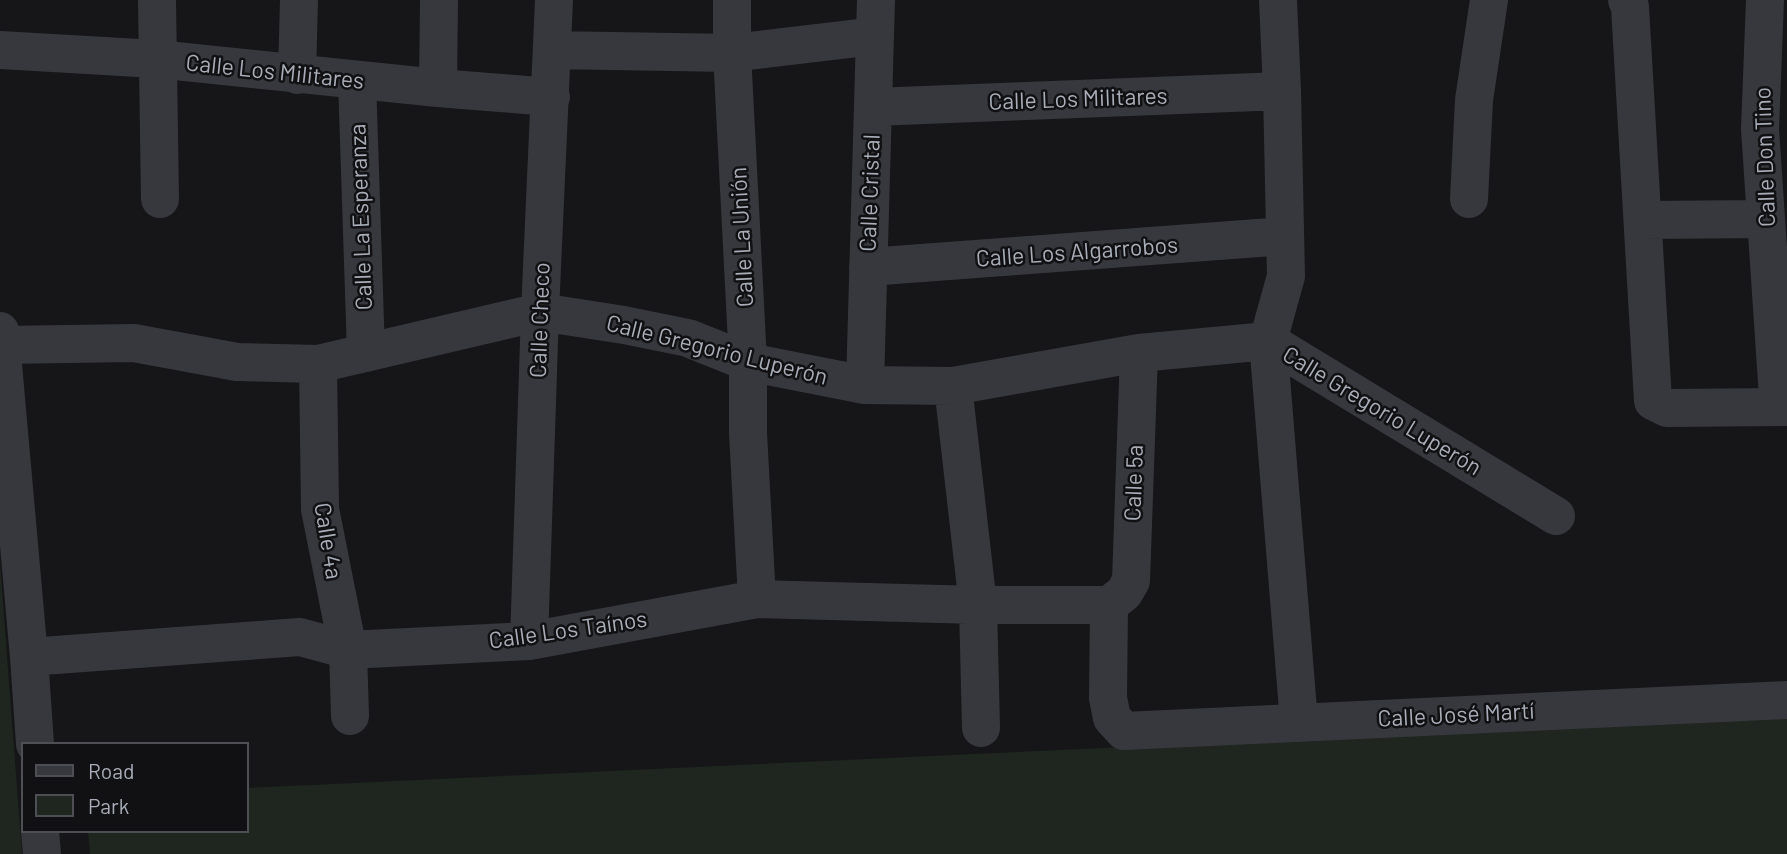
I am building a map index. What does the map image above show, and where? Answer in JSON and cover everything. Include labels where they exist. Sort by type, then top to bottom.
[{"type":"street","points":[[156,0],[160,198]]},
{"type":"street","points":[[297,75],[299,0]]},
{"type":"street","points":[[438,88],[439,0]]},
{"type":"street","name":"Calle Checo","points":[[529,641],[554,0]]},
{"type":"street","name":"Calle La Unión","points":[[732,0],[732,53],[757,599]]},
{"type":"street","points":[[1278,0],[1286,276],[1268,341],[1299,722]]},
{"type":"street","points":[[1469,199],[1474,100],[1489,0]]},
{"type":"street","points":[[1627,0],[1630,7],[1653,401],[1667,408],[1783,404]]},
{"type":"street","name":"Calle Don Tino","points":[[1765,0],[1774,129],[1766,219],[1783,404]]},
{"type":"street","points":[[552,50],[732,53],[876,18]]},
{"type":"street","name":"Calle Cristal","points":[[864,385],[876,18]]},
{"type":"street","name":"Calle Los Militares","points":[[0,50],[156,59],[297,75],[551,97]]},
{"type":"street","name":"Calle La Esperanza","points":[[357,80],[366,353]]},
{"type":"street","name":"Calle Los Militares","points":[[873,107],[1282,91]]},
{"type":"street","points":[[1643,220],[1766,219]]},
{"type":"street","name":"Calle Los Algarrobos","points":[[868,267],[1285,236]]},
{"type":"street","name":"Calle Gregorio Luperón","points":[[1,338],[134,344],[237,362],[318,364],[540,312],[688,338],[748,362],[864,385],[953,386],[1139,353],[1268,341],[1556,516]]},
{"type":"street","points":[[1,338],[35,742]]},
{"type":"street","name":"Calle 5a","points":[[1109,604],[1124,593],[1131,581],[1139,353]]},
{"type":"street","name":"Calle 4a","points":[[318,364],[320,509],[348,650],[350,716]]},
{"type":"street","points":[[953,386],[978,605],[981,728]]},
{"type":"street","name":"Calle Los Taínos","points":[[29,657],[300,637],[348,650],[529,641],[757,599],[978,605],[1109,604]]},
{"type":"street","name":"Calle José Martí","points":[[1109,604],[1108,698],[1112,718],[1124,731],[1787,700]]},
{"type":"street","points":[[40,833],[42,854]]},
{"type":"green space","points":[[0,563],[22,854],[0,854]]},
{"type":"green space","points":[[1787,716],[1787,854],[90,854],[88,833],[248,833],[248,788]]}]
